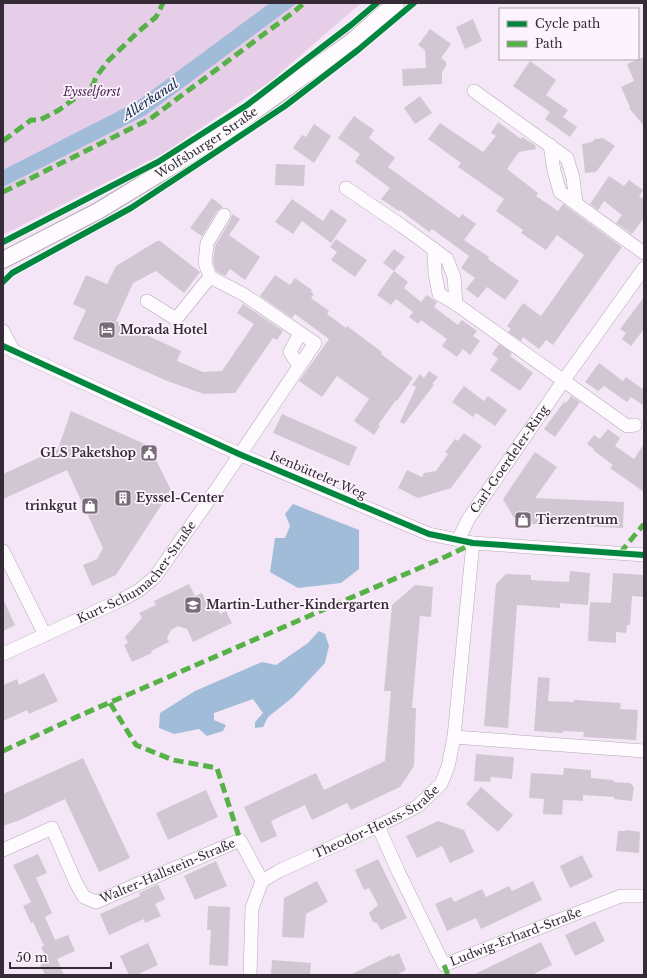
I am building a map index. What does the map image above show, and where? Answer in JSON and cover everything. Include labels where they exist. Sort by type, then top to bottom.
[{"type":"street","name":"Wolfsburger Straße","points":[[3,260],[98,211],[169,168],[224,132],[351,42],[396,3]]},
{"type":"street","points":[[474,91],[550,145],[554,171],[560,192],[644,253]]},
{"type":"street","points":[[346,188],[447,259],[454,277],[456,304]]},
{"type":"street","points":[[224,214],[207,243],[205,263],[210,277],[244,294],[300,333],[290,352],[299,366]]},
{"type":"street","points":[[434,249],[435,274],[439,294],[456,304],[627,426],[635,425]]},
{"type":"street","name":"Carl-Goerdeler-Ring","points":[[458,540],[469,518],[564,380],[644,268]]},
{"type":"street","points":[[147,301],[176,319],[210,277]]},
{"type":"street","name":"Isenbütteler Weg","points":[[3,331],[8,349],[73,377],[240,454],[429,534],[473,543],[644,555]]},
{"type":"street","name":"Kurt-Schumacher-Straße","points":[[3,654],[121,600],[138,591],[154,577],[315,343],[300,333]]},
{"type":"street","name":"Theodor-Heuss-Straße","points":[[262,881],[279,871],[418,806],[441,784],[448,768],[454,738],[473,543]]},
{"type":"street","points":[[3,550],[45,635]]},
{"type":"street","points":[[454,738],[644,751]]},
{"type":"street","name":"Ludwig-Erhard-Straße","points":[[378,826],[444,965],[621,896],[644,896]]},
{"type":"street","name":"Walter-Hallstein-Straße","points":[[3,850],[52,828],[76,883],[84,897],[96,902],[240,840],[262,881]]},
{"type":"street","points":[[250,975],[252,908],[262,881]]},
{"type":"green space","name":"Eysselforst","points":[[3,3],[361,3],[271,81],[164,153],[3,235]]},
{"type":"water","name":"Allerkanal","points":[[270,3],[297,3],[146,115],[3,187],[3,170],[136,102]]},
{"type":"water","points":[[293,504],[359,530],[359,569],[341,583],[298,588],[270,572],[275,538],[285,538],[290,526],[285,514]]},
{"type":"water","points":[[319,631],[325,634],[329,646],[325,663],[293,697],[268,717],[263,727],[255,728],[255,722],[263,713],[253,699],[214,713],[214,720],[226,725],[223,731],[207,736],[199,729],[174,734],[159,728],[160,713],[195,691],[262,662],[276,665],[308,643]]},
{"type":"building","points":[[473,19],[482,41],[465,49],[456,27]]},
{"type":"building","points":[[430,29],[451,44],[441,58],[446,62],[446,66],[442,72],[442,84],[403,86],[402,69],[426,68],[425,50],[418,45]]},
{"type":"building","points":[[644,57],[644,126],[629,108],[630,107],[621,87],[634,81],[627,64]]},
{"type":"building","points":[[530,61],[556,80],[546,95],[568,110],[563,117],[577,127],[570,137],[545,119],[550,112],[513,86]]},
{"type":"building","points":[[420,96],[432,113],[415,124],[404,108]]},
{"type":"building","points":[[354,116],[374,130],[369,138],[395,158],[388,167],[459,218],[462,214],[476,224],[464,240],[489,257],[488,259],[519,281],[505,300],[487,287],[478,298],[466,289],[475,278],[461,268],[469,256],[432,229],[429,232],[400,210],[399,211],[381,199],[390,188],[355,162],[360,154],[338,138]]},
{"type":"building","points":[[498,122],[521,139],[522,137],[535,145],[536,149],[519,152],[507,169],[538,193],[536,196],[558,211],[563,204],[622,247],[553,345],[546,340],[539,349],[523,337],[521,341],[508,332],[511,329],[507,326],[523,303],[541,316],[584,255],[557,235],[546,250],[521,233],[523,230],[496,211],[504,199],[458,167],[461,163],[428,139],[440,123],[483,152],[496,136],[491,133]]},
{"type":"building","points":[[314,124],[331,136],[314,163],[293,148],[302,135],[306,137]]},
{"type":"building","points":[[603,138],[615,146],[596,172],[585,173],[582,144],[592,142],[595,139]]},
{"type":"building","points":[[276,164],[305,165],[304,186],[275,185]]},
{"type":"building","points":[[609,176],[624,186],[629,180],[643,190],[639,196],[644,199],[644,218],[632,234],[616,223],[622,215],[604,201],[598,210],[590,204]]},
{"type":"building","points":[[212,198],[223,207],[217,211],[202,236],[190,228]]},
{"type":"building","points":[[292,199],[323,221],[331,209],[347,220],[331,243],[302,221],[293,234],[275,222]]},
{"type":"building","points":[[232,214],[240,219],[229,235],[260,257],[245,280],[230,269],[225,276],[216,271],[213,262],[215,246],[231,219]]},
{"type":"building","points":[[336,239],[367,260],[355,277],[331,260],[337,252],[330,247]]},
{"type":"building","points":[[157,241],[160,241],[200,272],[184,293],[156,271],[133,283],[116,321],[181,351],[177,361],[203,372],[222,371],[254,324],[237,313],[243,304],[283,331],[277,340],[273,338],[235,393],[204,394],[167,381],[73,339],[86,310],[73,304],[86,275],[107,284],[116,266]]},
{"type":"building","points":[[394,249],[405,257],[394,271],[383,263]]},
{"type":"building","points":[[394,271],[408,282],[404,288],[421,302],[427,295],[437,302],[434,307],[458,325],[462,320],[477,331],[473,336],[480,341],[470,355],[463,349],[457,357],[442,346],[447,339],[421,320],[418,324],[409,317],[413,312],[396,299],[391,305],[377,295]]},
{"type":"building","points":[[275,275],[290,285],[295,278],[312,290],[311,292],[314,294],[311,298],[329,311],[327,314],[346,328],[347,326],[382,352],[381,354],[413,378],[378,425],[380,426],[374,435],[354,421],[369,399],[337,376],[322,397],[299,381],[329,339],[295,314],[292,318],[260,296]]},
{"type":"building","points":[[644,297],[644,329],[631,346],[622,339],[626,333],[620,329]]},
{"type":"building","points":[[499,344],[512,353],[510,356],[533,373],[520,391],[490,370],[498,359],[492,354]]},
{"type":"building","points":[[599,363],[623,381],[626,377],[644,390],[644,406],[631,397],[627,402],[604,386],[598,391],[585,382]]},
{"type":"building","points":[[429,371],[438,377],[432,384],[434,385],[404,424],[400,422],[416,387],[412,385],[420,374],[424,378]]},
{"type":"building","points":[[464,386],[484,401],[488,396],[507,410],[495,426],[476,413],[473,417],[452,402]]},
{"type":"building","points":[[571,396],[580,402],[555,437],[544,429],[564,402],[566,403]]},
{"type":"building","name":"Eyssel-Center","points":[[71,411],[149,446],[171,490],[116,575],[92,586],[83,565],[97,559],[103,548],[67,470],[3,499],[3,474],[58,449]]},
{"type":"building","points":[[282,414],[357,447],[349,466],[273,433]]},
{"type":"building","points":[[608,429],[620,438],[615,446],[634,459],[644,444],[644,492],[610,468],[613,465],[587,444],[594,435],[600,439]]},
{"type":"building","points":[[464,433],[482,446],[451,488],[418,498],[398,488],[407,470],[422,477],[424,473],[436,471],[448,454],[445,452],[455,439],[458,441]]},
{"type":"building","points":[[535,452],[557,467],[535,498],[624,502],[623,528],[517,523],[503,499]]},
{"type":"building","points":[[570,571],[590,573],[588,605],[560,603],[560,608],[517,605],[508,728],[484,726],[496,584],[506,574],[531,575],[531,580],[569,582]]},
{"type":"building","points":[[613,573],[644,575],[644,597],[632,596],[630,625],[627,625],[626,633],[616,632],[616,643],[588,641],[590,602],[611,603]]},
{"type":"building","points":[[189,584],[195,596],[202,593],[207,605],[214,602],[220,614],[226,611],[232,623],[193,642],[187,629],[178,626],[171,630],[167,638],[169,642],[151,651],[152,653],[132,662],[124,645],[128,643],[125,637],[142,618],[139,613],[156,605],[154,601]]},
{"type":"building","points":[[415,585],[433,587],[431,617],[420,616],[412,708],[416,708],[414,766],[400,787],[351,810],[347,803],[312,820],[305,805],[271,821],[277,836],[261,843],[244,807],[316,773],[324,790],[385,761],[391,691],[384,691],[392,605]]},
{"type":"building","points":[[3,599],[15,625],[3,631]]},
{"type":"building","points":[[44,673],[58,701],[29,714],[27,710],[3,721],[3,685],[17,679],[19,685]]},
{"type":"building","points":[[538,677],[550,678],[548,701],[574,702],[574,700],[576,700],[621,703],[620,709],[638,710],[636,740],[583,737],[584,732],[563,731],[563,733],[534,731]]},
{"type":"building","points":[[476,754],[514,757],[512,779],[491,777],[490,782],[474,781]]},
{"type":"building","points":[[83,758],[130,858],[99,872],[65,799],[20,820],[3,826],[3,794]]},
{"type":"building","points":[[564,768],[591,770],[591,778],[630,783],[634,787],[632,801],[614,799],[614,797],[583,795],[583,801],[563,800],[562,815],[543,814],[544,799],[529,798],[531,773],[563,775]]},
{"type":"building","points":[[481,787],[513,815],[498,832],[466,804]]},
{"type":"building","points":[[206,790],[218,817],[168,840],[156,813]]},
{"type":"building","points":[[438,821],[464,830],[474,852],[450,863],[442,846],[417,858],[406,836]]},
{"type":"building","points":[[627,830],[640,832],[639,853],[616,851],[618,831]]},
{"type":"building","points":[[38,854],[47,873],[36,878],[52,913],[45,917],[55,940],[68,935],[75,951],[57,959],[64,975],[45,975],[40,965],[48,961],[41,947],[44,946],[33,922],[31,923],[23,906],[31,902],[13,865]]},
{"type":"building","points":[[582,855],[593,877],[570,888],[560,866]]},
{"type":"building","points":[[378,859],[407,918],[381,930],[377,923],[373,922],[369,913],[378,905],[369,888],[364,890],[355,870]]},
{"type":"building","points":[[216,861],[227,886],[195,900],[184,876]]},
{"type":"building","points":[[317,881],[328,902],[306,914],[304,938],[282,937],[284,898]]},
{"type":"building","points":[[533,881],[542,900],[481,929],[476,918],[447,931],[435,904],[451,897],[454,902],[482,889],[486,897],[509,886],[512,891]]},
{"type":"building","points":[[158,884],[165,899],[155,904],[161,916],[145,923],[144,919],[109,935],[100,914],[140,896],[139,893]]},
{"type":"building","points":[[208,906],[230,907],[228,966],[209,965],[211,930],[207,930]]},
{"type":"building","points":[[595,921],[605,941],[575,956],[565,935]]},
{"type":"building","points":[[541,942],[552,965],[532,975],[473,975]]},
{"type":"building","points":[[148,943],[158,965],[136,975],[129,975],[120,956]]},
{"type":"building","points":[[399,953],[406,970],[396,975],[350,975],[391,955],[391,957]]},
{"type":"building","points":[[272,960],[311,963],[310,975],[271,975]]},
{"type":"marked path","points":[[3,141],[31,120],[40,120],[59,110],[93,85],[96,77],[108,61],[156,17],[163,3]]},
{"type":"marked path","points":[[3,192],[150,119],[304,3]]},
{"type":"marked path","points":[[620,553],[644,524]]},
{"type":"marked path","points":[[3,751],[81,715],[472,544]]},
{"type":"marked path","points":[[110,703],[136,745],[173,760],[217,768],[240,840]]},
{"type":"marked path","points":[[444,965],[448,975]]},
{"type":"cycle path","points":[[3,242],[158,162],[247,105],[351,25],[377,3]]},
{"type":"cycle path","points":[[3,282],[12,273],[131,208],[285,106],[358,50],[414,3]]},
{"type":"cycle path","points":[[3,346],[239,454],[429,534],[473,543],[644,555]]},
{"type":"place","name":"Morada Hotel","points":[[107,330]]},
{"type":"place","name":"GLS Paketshop","points":[[149,453]]},
{"type":"place","name":"Eyssel-Center","points":[[123,498]]},
{"type":"place","name":"trinkgut","points":[[90,506]]},
{"type":"place","name":"Tierzentrum","points":[[523,520]]},
{"type":"place","name":"Martin-Luther-Kindergarten","points":[[193,605]]}]
